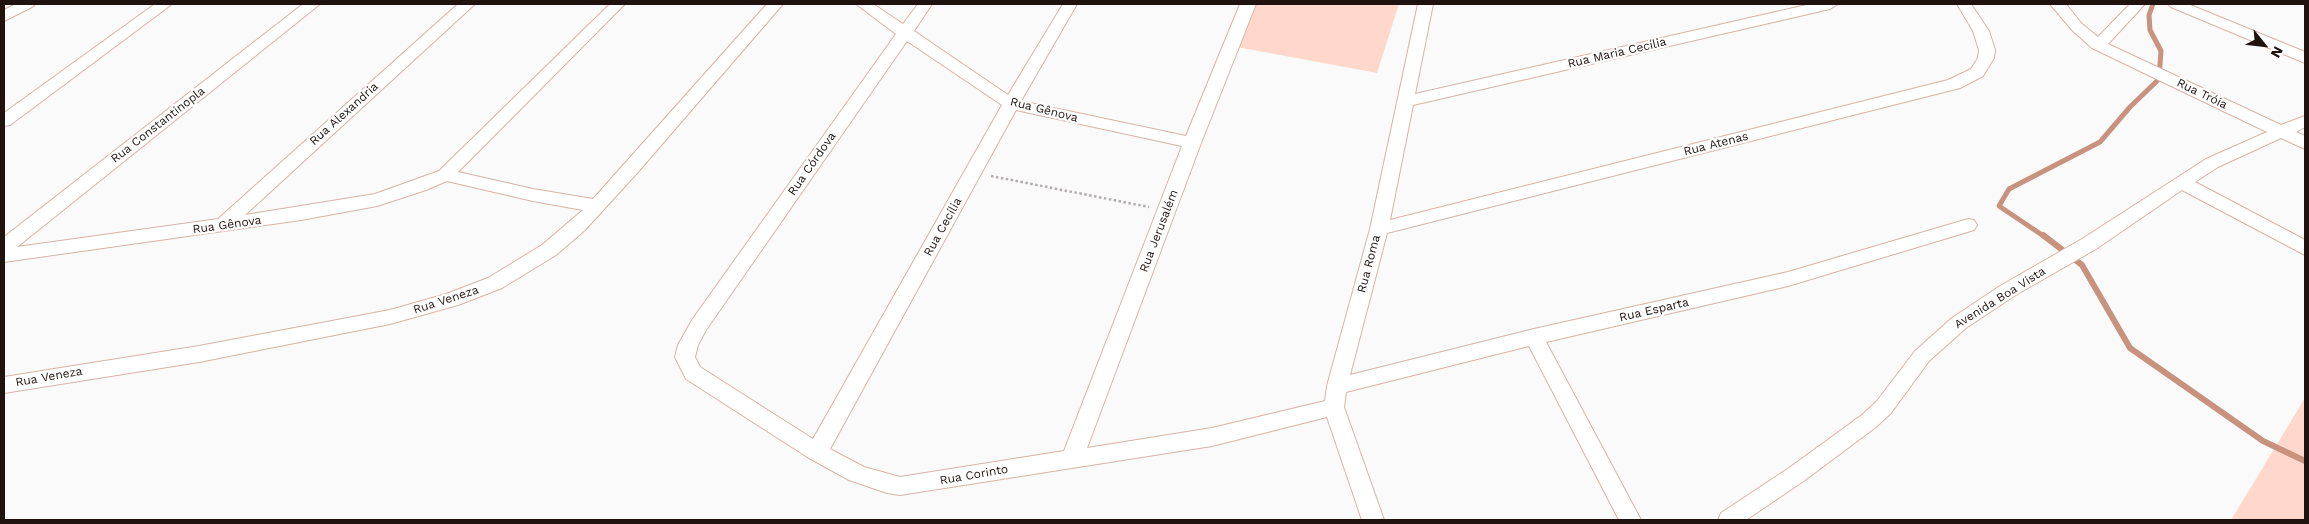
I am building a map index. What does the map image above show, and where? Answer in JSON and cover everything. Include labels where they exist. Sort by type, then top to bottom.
[{"type":"street","points":[[4,16],[27,4]]},
{"type":"street","points":[[4,120],[164,4]]},
{"type":"street","name":"Rua Constantinopla","points":[[4,247],[312,4]]},
{"type":"street","name":"Rua Alexandria","points":[[222,226],[466,4]]},
{"type":"street","name":"Rua Gênova","points":[[4,255],[222,226],[377,200],[401,193],[444,175],[618,4]]},
{"type":"street","name":"Rua Veneza","points":[[4,385],[199,354],[390,317],[451,300],[495,283],[526,265],[562,239],[597,206],[775,4]]},
{"type":"street","name":"Rua Gênova","points":[[863,4],[1011,104],[1192,143]]},
{"type":"street","name":"Rua Córdova","points":[[699,325],[925,4]]},
{"type":"street","name":"Rua Cecília","points":[[817,452],[1011,104],[1070,4]]},
{"type":"street","name":"Rua Jerusalém","points":[[1072,458],[1192,143],[1248,4]]},
{"type":"street","name":"Rua Roma","points":[[1336,397],[1379,228],[1425,4]]},
{"type":"street","name":"Rua Maria Cecília","points":[[1404,102],[1830,4]]},
{"type":"street","name":"Rua Atenas","points":[[1379,228],[1954,84],[1977,72],[1986,58],[1987,50],[1981,31],[1964,4]]},
{"type":"street","name":"Rua Tróia","points":[[2058,4],[2077,27],[2098,45],[2305,143]]},
{"type":"street","points":[[2098,45],[2138,4]]},
{"type":"street","points":[[2176,4],[2305,58]]},
{"type":"street","name":"Avenida Boa Vista","points":[[1729,520],[1797,474],[1869,421],[1884,407],[1922,356],[1958,323],[2007,290],[2089,244],[2212,163],[2305,121]]},
{"type":"street","points":[[444,175],[533,195],[597,206]]},
{"type":"street","points":[[2182,182],[2305,248]]},
{"type":"street","name":"Rua Esparta","points":[[1336,397],[1534,338],[1788,279],[1968,225]]},
{"type":"street","name":"Rua Corinto","points":[[699,325],[688,345],[685,357],[693,373],[817,452],[857,474],[887,484],[900,486],[1212,437],[1336,397]]},
{"type":"street","points":[[1534,338],[1630,520]]},
{"type":"street","points":[[1336,397],[1373,520]]},
{"type":"path","points":[[973,173],[1167,211]]},
{"type":"shaded area","points":[[1256,4],[1399,4],[1377,73],[1237,47]]},
{"type":"shaded area","points":[[2305,398],[2305,520],[2231,520]]},
{"type":"waterway","points":[[2045,237],[1999,206],[2009,189],[2100,142],[2130,107],[2159,79],[2161,51],[2150,30],[2149,15],[2153,4]]},
{"type":"waterway","points":[[2043,235],[2082,265],[2130,348],[2263,441],[2305,461]]}]
